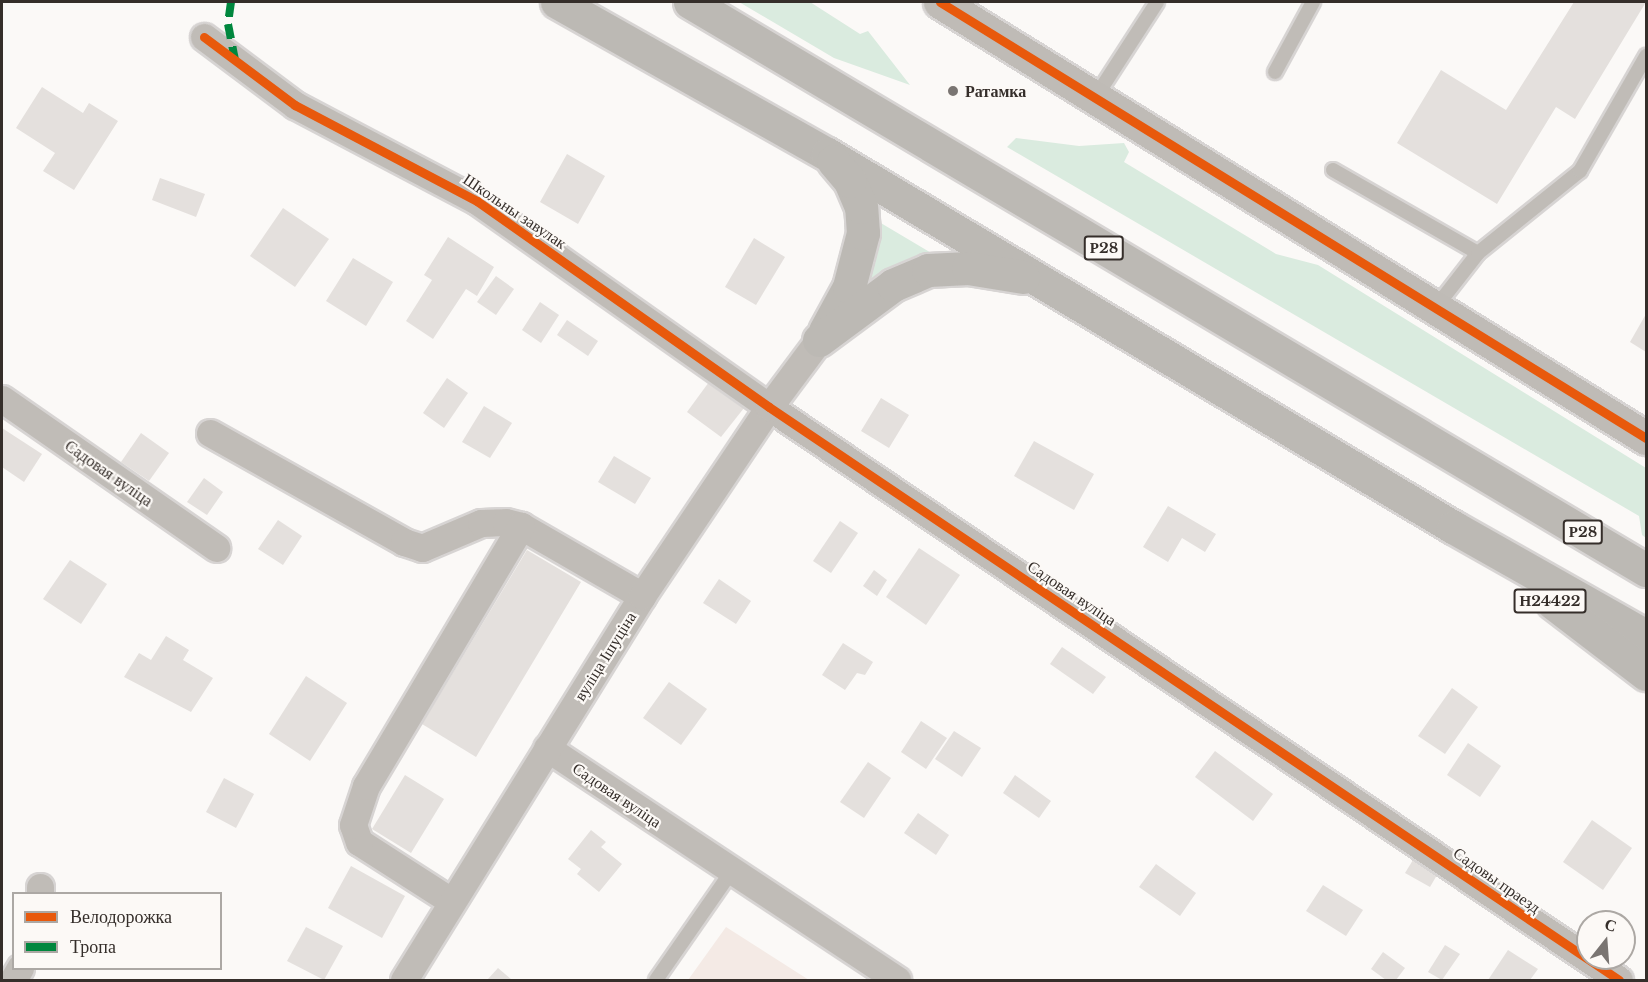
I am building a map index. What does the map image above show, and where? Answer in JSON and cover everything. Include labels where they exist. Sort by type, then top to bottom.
[{"type":"highway","points":[[557,2],[1060,289],[1453,527],[1647,636]]},
{"type":"highway","name":"Р28","points":[[690,2],[1647,570]]},
{"type":"highway","points":[[819,340],[849,287],[863,233],[861,207],[850,181],[827,154]]},
{"type":"highway","points":[[819,340],[893,285],[928,270],[968,268],[1013,273],[1060,289]]},
{"type":"highway","name":"Н24422","points":[[1453,527],[1647,674]]},
{"type":"street","points":[[940,2],[1094,100],[1647,438]]},
{"type":"street","name":"Школьны завулак","points":[[204,38],[295,105],[477,201],[769,407]]},
{"type":"street","name":"вуліца Ішуціна","points":[[404,981],[451,901],[642,596],[769,407],[819,340]]},
{"type":"street","name":"Садовая вуліца","points":[[2,399],[216,548]]},
{"type":"street","name":"Садовая вуліца","points":[[769,407],[1359,803]]},
{"type":"street","points":[[210,433],[404,542],[422,548],[481,523],[520,526],[642,596]]},
{"type":"street","points":[[451,901],[359,842],[353,825],[366,786],[520,526]]},
{"type":"street","name":"Садовая вуліца","points":[[547,748],[897,981]]},
{"type":"street","name":"Садовы праезд","points":[[1359,803],[1619,981]]},
{"type":"lane","points":[[1094,100],[1157,2]]},
{"type":"lane","points":[[1275,72],[1313,2]]},
{"type":"lane","points":[[1436,307],[1478,253],[1580,171],[1647,56]]},
{"type":"lane","points":[[1333,170],[1478,253]]},
{"type":"lane","points":[[656,981],[731,872]]},
{"type":"shaded area","points":[[726,927],[809,980],[688,980]]},
{"type":"green space","points":[[739,2],[810,2],[860,34],[868,31],[910,85],[834,58]]},
{"type":"green space","points":[[1016,138],[1079,146],[1124,143],[1129,152],[1124,162],[1276,254],[1318,265],[1646,468],[1646,538],[1642,535],[1639,516],[1007,147]]},
{"type":"green space","points":[[869,216],[933,254],[895,266],[858,293]]},
{"type":"building","points":[[1574,2],[1646,2],[1575,119],[1556,107],[1497,204],[1397,143],[1441,70],[1506,110]]},
{"type":"building","points":[[42,87],[83,113],[89,103],[118,121],[74,190],[43,171],[55,153],[16,128]]},
{"type":"building","points":[[567,154],[605,176],[578,224],[540,202]]},
{"type":"building","points":[[160,178],[205,194],[196,217],[152,200]]},
{"type":"building","points":[[283,208],[329,239],[295,287],[250,256]]},
{"type":"building","points":[[448,237],[494,267],[477,296],[466,289],[433,339],[406,321],[432,280],[424,275]]},
{"type":"building","points":[[754,238],[785,257],[756,305],[725,287]]},
{"type":"building","points":[[353,258],[393,282],[366,326],[326,301]]},
{"type":"building","points":[[496,276],[514,289],[496,315],[477,302]]},
{"type":"building","points":[[540,302],[559,315],[541,343],[522,330]]},
{"type":"building","points":[[1646,314],[1646,352],[1630,342]]},
{"type":"building","points":[[567,320],[598,341],[588,356],[557,335]]},
{"type":"building","points":[[447,378],[468,393],[444,428],[423,413]]},
{"type":"building","points":[[709,382],[744,408],[721,437],[687,412]]},
{"type":"building","points":[[881,398],[909,415],[889,448],[861,431]]},
{"type":"building","points":[[484,406],[512,423],[490,458],[462,442]]},
{"type":"building","points":[[2,428],[42,454],[24,482],[2,467]]},
{"type":"building","points":[[141,433],[169,453],[149,481],[121,462]]},
{"type":"building","points":[[1034,441],[1094,474],[1074,510],[1014,476]]},
{"type":"building","points":[[614,456],[651,478],[635,504],[598,482]]},
{"type":"building","points":[[204,478],[223,492],[207,515],[187,502]]},
{"type":"building","points":[[1168,506],[1216,534],[1205,552],[1182,538],[1168,562],[1143,547]]},
{"type":"building","points":[[278,520],[302,536],[283,565],[258,549]]},
{"type":"building","points":[[840,521],[858,533],[831,573],[813,561]]},
{"type":"building","points":[[919,548],[960,575],[926,625],[886,597]]},
{"type":"building","points":[[527,550],[581,582],[476,757],[422,724]]},
{"type":"building","points":[[70,560],[107,584],[81,624],[43,599]]},
{"type":"building","points":[[874,570],[887,580],[877,596],[863,586]]},
{"type":"building","points":[[719,579],[751,601],[736,624],[703,603]]},
{"type":"building","points":[[166,636],[189,650],[183,660],[213,678],[191,712],[124,677],[139,653],[151,660]]},
{"type":"building","points":[[843,643],[873,662],[865,675],[857,673],[845,690],[822,675]]},
{"type":"building","points":[[1062,647],[1106,677],[1093,694],[1050,664]]},
{"type":"building","points":[[306,676],[347,703],[310,761],[269,734]]},
{"type":"building","points":[[669,682],[707,709],[681,745],[643,718]]},
{"type":"building","points":[[1452,688],[1478,707],[1445,754],[1418,736]]},
{"type":"building","points":[[921,721],[947,738],[926,769],[901,752]]},
{"type":"building","points":[[954,731],[981,748],[962,777],[935,759]]},
{"type":"building","points":[[1468,743],[1501,766],[1480,797],[1447,775]]},
{"type":"building","points":[[1215,751],[1273,794],[1253,821],[1195,777]]},
{"type":"building","points":[[868,762],[891,778],[864,818],[840,802]]},
{"type":"building","points":[[405,775],[444,799],[411,853],[372,829]]},
{"type":"building","points":[[1015,775],[1051,801],[1039,818],[1003,793]]},
{"type":"building","points":[[224,778],[254,794],[236,828],[206,812]]},
{"type":"building","points":[[918,813],[949,835],[936,855],[904,833]]},
{"type":"building","points":[[1592,820],[1632,848],[1603,890],[1563,862]]},
{"type":"building","points":[[591,830],[606,842],[601,847],[622,864],[599,892],[577,874],[581,869],[568,859]]},
{"type":"building","points":[[1413,860],[1437,875],[1430,887],[1405,873]]},
{"type":"building","points":[[1156,864],[1196,893],[1180,916],[1139,887]]},
{"type":"building","points":[[351,866],[405,896],[382,938],[328,908]]},
{"type":"building","points":[[1323,885],[1363,910],[1346,936],[1306,911]]},
{"type":"building","points":[[306,927],[343,946],[324,980],[287,961]]},
{"type":"building","points":[[1445,945],[1460,954],[1442,980],[1428,972]]},
{"type":"building","points":[[1508,950],[1538,969],[1530,980],[1488,980]]},
{"type":"building","points":[[1383,952],[1405,968],[1396,980],[1386,980],[1371,969]]},
{"type":"building","points":[[498,968],[512,980],[487,980]]},
{"type":"marked path","points":[[231,2],[228,24],[235,61]]},
{"type":"cycle path","points":[[940,2],[1646,438]]},
{"type":"cycle path","points":[[204,37],[295,105],[477,201],[769,407],[1619,980]]},
{"type":"place","name":"Ратамка","points":[[953,91]]}]
